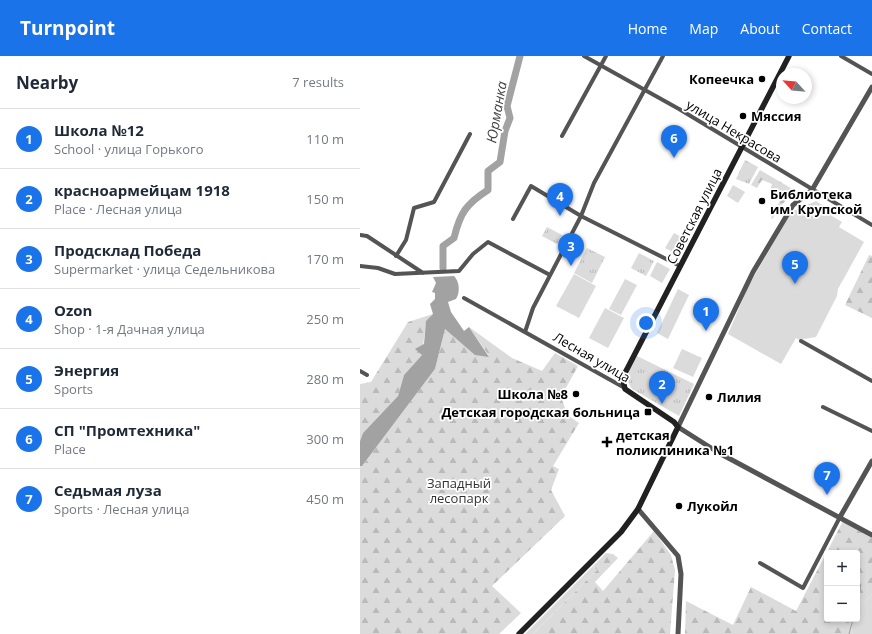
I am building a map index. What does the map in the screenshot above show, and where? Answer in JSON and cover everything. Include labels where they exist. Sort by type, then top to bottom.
[{"type":"main road","name":"Советская улица","points":[[623,387],[625,373],[788,56]]},
{"type":"main road","name":"Лесная улица","points":[[623,387],[674,422],[678,427]]},
{"type":"main road","points":[[519,634],[621,532],[638,509],[678,427]]},
{"type":"street","name":"улица Некрасова","points":[[584,56],[645,90],[812,190],[871,223]]},
{"type":"street","points":[[562,136],[606,56]]},
{"type":"street","points":[[526,332],[533,308],[581,216],[594,183],[664,56]]},
{"type":"street","points":[[841,56],[872,74]]},
{"type":"street","points":[[678,427],[753,272],[794,205],[812,190],[872,86]]},
{"type":"street","points":[[396,256],[406,240],[414,208],[434,202],[470,134]]},
{"type":"street","points":[[513,219],[531,186],[581,216],[680,266]]},
{"type":"street","points":[[360,235],[367,236],[424,273]]},
{"type":"street","points":[[360,266],[378,268],[395,274],[459,271],[472,254],[488,242],[550,275]]},
{"type":"street","name":"Лесная улица","points":[[464,298],[623,387]]},
{"type":"street","points":[[801,341],[872,381]]},
{"type":"street","points":[[360,371],[367,375]]},
{"type":"street","points":[[824,407],[872,431]]},
{"type":"street","name":"Лесная улица","points":[[678,427],[719,453],[840,516],[872,535]]},
{"type":"street","points":[[760,563],[803,588],[840,516],[872,460]]},
{"type":"street","points":[[638,509],[678,556],[681,574],[678,634]]},
{"type":"green space","points":[[745,160],[758,167],[749,184],[736,179]]},
{"type":"green space","points":[[760,170],[796,191],[788,197],[772,219],[771,218],[783,195],[771,188],[772,184],[762,180],[757,188],[751,185]]},
{"type":"green space","points":[[733,185],[745,192],[738,203],[727,196]]},
{"type":"green space","points":[[816,201],[824,206],[822,210],[842,222],[839,227],[864,242],[838,289],[837,296],[816,337],[799,340],[796,338],[781,364],[728,334],[748,287],[791,212]]},
{"type":"green space","points":[[547,227],[562,235],[557,244],[542,236]]},
{"type":"green space","points":[[674,233],[685,239],[677,254],[665,248]]},
{"type":"green space","points":[[587,248],[605,257],[592,283],[574,273]]},
{"type":"green space","points":[[639,253],[654,261],[646,276],[631,268]]},
{"type":"green space","points":[[869,255],[872,256],[872,318],[845,305]]},
{"type":"green space","points":[[657,262],[670,269],[662,283],[650,276]]},
{"type":"green space","points":[[574,274],[596,286],[579,318],[556,306]]},
{"type":"green space","points":[[625,279],[637,285],[621,315],[609,309]]},
{"type":"green space","points":[[678,289],[689,295],[668,339],[657,333]]},
{"type":"green space","points":[[605,308],[624,318],[608,348],[589,338]]},
{"type":"green space","points":[[433,314],[426,322],[422,355],[404,375],[398,396],[363,433],[360,441],[360,384],[371,382],[408,322]]},
{"type":"green space","name":"Западный лесопарк","points":[[469,327],[512,358],[542,371],[555,353],[578,366],[561,397],[565,408],[563,412],[579,423],[553,466],[559,469],[551,490],[565,516],[492,586],[521,613],[499,634],[360,634],[360,466],[362,466],[435,369],[445,329],[489,356]]},
{"type":"green space","points":[[682,349],[702,358],[693,377],[673,368]]},
{"type":"green space","points":[[637,356],[694,384],[679,416],[632,389],[629,384],[628,376],[630,368]]},
{"type":"green space","points":[[843,521],[872,538],[872,595],[860,605],[860,550],[828,550]]},
{"type":"green space","points":[[654,531],[671,555],[675,570],[670,634],[533,634],[597,570],[593,566],[606,553],[613,554],[618,558],[595,582],[603,591]]},
{"type":"green space","points":[[824,557],[824,622],[849,622],[853,634],[685,634],[686,601],[733,625],[751,587],[796,611]]},
{"type":"green space","points":[[593,566],[597,570],[533,634],[525,634]]},
{"type":"green space","points":[[872,595],[872,634],[853,634],[849,622],[860,622],[860,605]]},
{"type":"shaded area","points":[[454,276],[458,284],[459,291],[456,299],[448,302],[451,312],[464,331],[469,327],[489,357],[475,355],[445,329],[435,369],[362,466],[360,466],[360,441],[363,433],[398,396],[404,375],[422,355],[415,349],[424,344],[426,321],[433,314],[430,304],[435,299],[435,293],[432,292],[436,283],[433,277]]},
{"type":"waterway","name":"Юрманка","points":[[443,268],[443,246],[454,238],[459,222],[469,205],[488,190],[488,171],[500,162],[505,131],[510,118],[507,106],[520,56]]},
{"type":"waterway","points":[[860,588],[861,584]]},
{"type":"waterway","points":[[849,634],[852,622]]},
{"type":"place","name":"Копеечка","points":[[762,79]]},
{"type":"place","name":"Мяссия","points":[[743,116]]},
{"type":"place","name":"СП \"Промтехника\"","points":[[674,158]]},
{"type":"place","name":"Библиотека им. Крупской","points":[[762,201]]},
{"type":"place","name":"Ozon","points":[[560,216]]},
{"type":"place","name":"Продсклад Победа","points":[[571,266]]},
{"type":"place","name":"Энергия","points":[[795,284]]},
{"type":"place","name":"Школа №12","points":[[706,331]]},
{"type":"place","name":"Школа №8","points":[[576,394]]},
{"type":"place","name":"Лилия","points":[[709,397]]},
{"type":"place","name":"красноармейцам 1918","points":[[662,404]]},
{"type":"place","name":"Детская городская больница","points":[[648,412]]},
{"type":"place","name":"детская поликлиника №1","points":[[607,442]]},
{"type":"place","name":"Седьмая луза","points":[[827,495]]},
{"type":"place","name":"Лукойл","points":[[679,506]]}]
